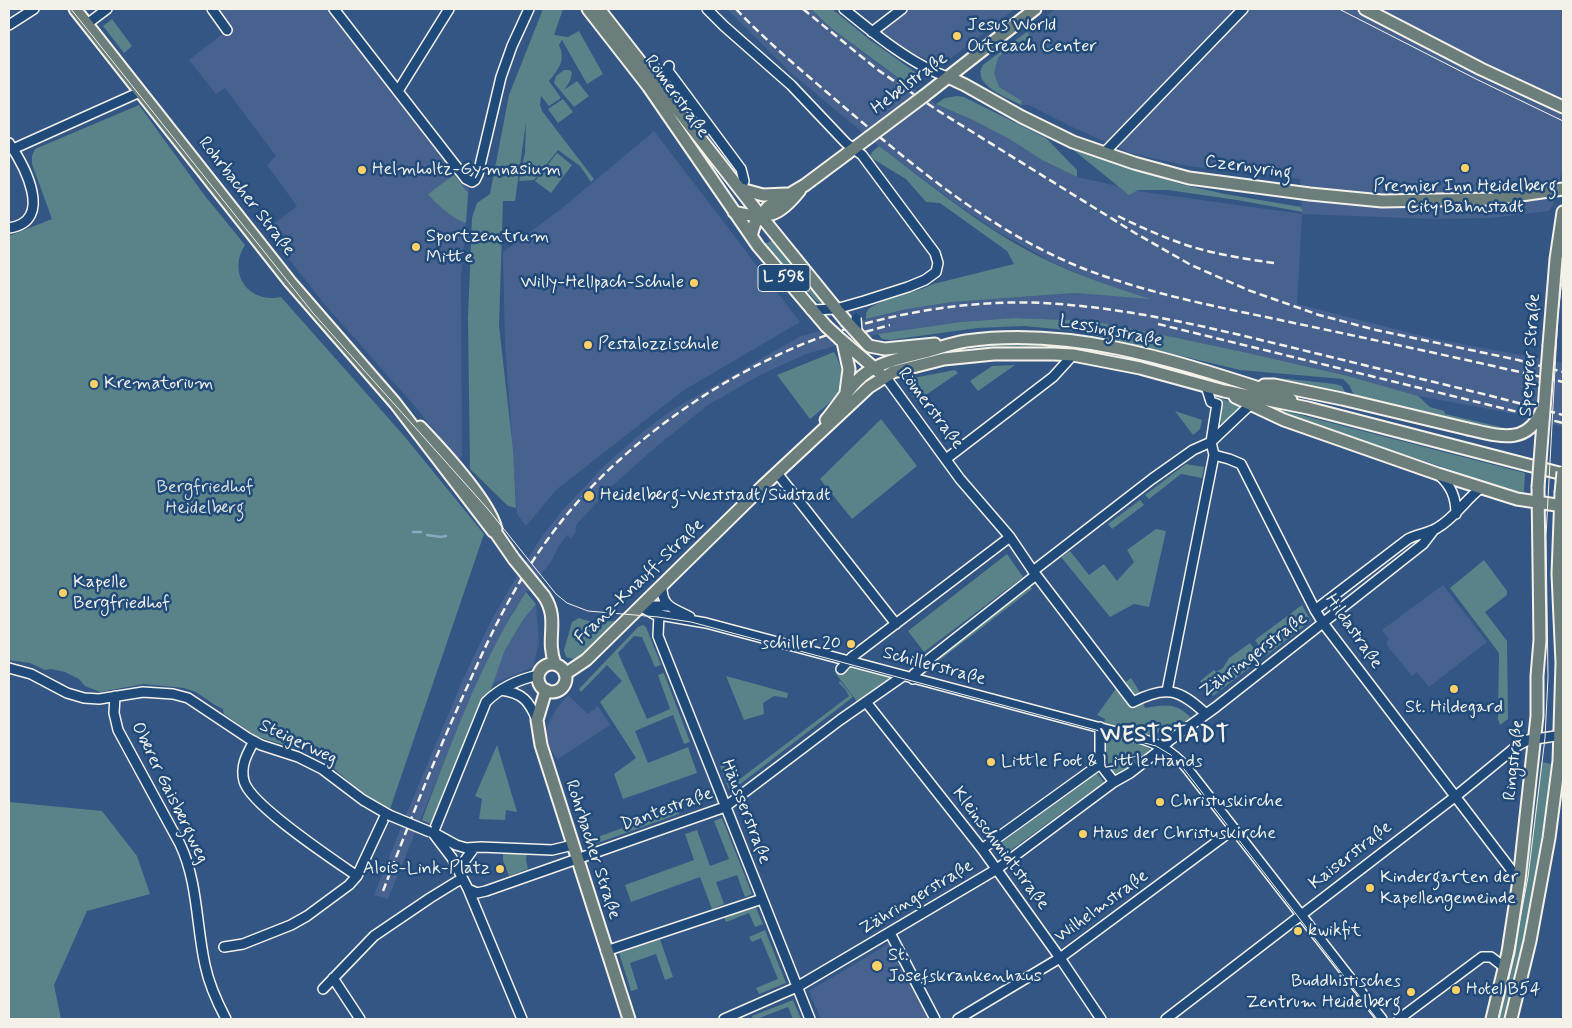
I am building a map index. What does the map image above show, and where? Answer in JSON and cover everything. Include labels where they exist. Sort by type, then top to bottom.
[{"type":"main road","name":"Rohrbacher Straße","points":[[75,9],[290,282],[395,403],[428,449],[544,596],[553,616],[551,638],[545,650],[546,669]]},
{"type":"main road","name":"Römerstraße","points":[[588,9],[648,86],[751,236],[811,310],[843,342],[851,354],[880,370]]},
{"type":"main road","name":"Römerstraße","points":[[599,9],[760,215],[836,309],[851,319],[856,332],[869,346],[885,349],[964,342]]},
{"type":"main road","name":"Hebelstraße","points":[[751,236],[755,223],[768,207],[805,185],[924,96],[1035,9]]},
{"type":"main road","points":[[1365,9],[1482,69],[1563,107]]},
{"type":"main road","name":"Czernyring","points":[[948,77],[1054,133],[1104,153],[1190,178],[1382,201],[1493,199],[1563,189]]},
{"type":"main road","name":"Hebelstraße","points":[[734,212],[750,216],[773,215],[791,203],[805,185]]},
{"type":"main road","points":[[741,189],[763,195],[790,193]]},
{"type":"main road","name":"Speyerer Straße","points":[[1537,502],[1555,269],[1563,212]]},
{"type":"main road","name":"Lessingstraße","points":[[880,370],[964,342],[996,338],[1042,337],[1083,341],[1156,357],[1281,395],[1308,408]]},
{"type":"main road","points":[[1073,355],[1083,341]]},
{"type":"main road","points":[[869,346],[880,370]]},
{"type":"main road","name":"Lessingstraße","points":[[880,370],[903,369],[969,355],[1020,353],[1073,355],[1140,368],[1224,391],[1308,408],[1563,473]]},
{"type":"main road","points":[[846,394],[851,354]]},
{"type":"main road","name":"Franz-Knauff-Straße","points":[[823,429],[826,421],[846,394],[863,375],[880,370]]},
{"type":"main road","name":"Franz-Knauff-Straße","points":[[565,674],[586,660],[777,473],[823,429],[834,421],[869,387],[880,370]]},
{"type":"main road","points":[[1248,384],[1274,385],[1342,398],[1502,437],[1514,436],[1530,429],[1536,422],[1545,403]]},
{"type":"main road","points":[[1224,391],[1284,420],[1438,474],[1518,499],[1562,506]]},
{"type":"main road","points":[[1512,1016],[1530,941],[1549,838],[1562,735],[1560,632],[1563,473]]},
{"type":"main road","name":"Ringstraße","points":[[1492,1019],[1504,967],[1519,880],[1537,716],[1537,676],[1540,640],[1537,502]]},
{"type":"main road","points":[[562,668],[565,674],[566,680],[562,688],[553,691],[546,690],[539,682],[546,669],[562,668]]},
{"type":"main road","name":"Rohrbacher Straße","points":[[546,690],[537,720],[540,745],[629,1019]]},
{"type":"street","points":[[9,26],[34,9]]},
{"type":"street","points":[[87,24],[107,9]]},
{"type":"street","points":[[212,9],[227,30]]},
{"type":"street","points":[[334,9],[469,182],[475,180],[478,174],[501,77],[512,46],[529,9]]},
{"type":"street","points":[[398,90],[449,9]]},
{"type":"street","points":[[707,9],[791,85],[853,149],[862,155],[935,253],[938,263],[936,272],[925,280],[836,309],[811,310]]},
{"type":"street","points":[[844,9],[872,32],[936,73],[948,77]]},
{"type":"street","points":[[872,32],[902,9]]},
{"type":"street","points":[[1104,153],[1243,9]]},
{"type":"street","points":[[669,66],[669,72],[741,169],[744,181],[741,189]]},
{"type":"street","points":[[9,228],[20,225],[28,218],[34,202],[33,193],[19,159],[11,146],[140,92]]},
{"type":"street","points":[[851,319],[864,301]]},
{"type":"street","points":[[946,459],[1053,377],[1073,355]]},
{"type":"street","name":"Römerstraße","points":[[880,370],[946,459],[1010,537],[1034,573],[1134,702],[1153,694],[1167,692]]},
{"type":"street","points":[[1205,714],[1189,699],[1167,692],[1214,455],[1211,442],[1217,404],[1211,402],[1206,386]]},
{"type":"street","points":[[913,679],[914,674],[928,663],[928,660],[1034,573],[1152,479],[1193,450],[1211,442],[1250,405]]},
{"type":"street","name":"Hildastraße","points":[[1214,455],[1241,464],[1323,623],[1519,880]]},
{"type":"street","points":[[777,473],[896,624]]},
{"type":"street","points":[[1438,474],[1449,484],[1454,494],[1456,514]]},
{"type":"street","name":"Zähringerstraße","points":[[724,1019],[797,987],[997,869],[1114,782],[1130,773],[1170,740],[1223,702],[1423,544],[1433,531],[1456,514],[1470,496],[1481,488]]},
{"type":"street","name":"Zähringerstraße","points":[[1315,610],[1408,539],[1418,534],[1433,531]]},
{"type":"street","points":[[843,665],[1010,537]]},
{"type":"street","points":[[662,584],[664,600],[669,606]]},
{"type":"street","name":"Schillerstraße","points":[[640,606],[669,606],[696,621]]},
{"type":"street","name":"Schillerstraße","points":[[640,606],[654,614],[696,621],[843,665],[903,676],[1100,727],[1143,739],[1162,747]]},
{"type":"street","name":"Häusserstraße","points":[[659,614],[658,636],[810,1019]]},
{"type":"street","name":"Steigerweg","points":[[9,668],[31,674],[75,696],[99,699],[143,692],[184,696],[254,741],[298,757],[322,769],[363,800],[387,814],[432,833],[456,846],[466,848],[552,850],[573,845]]},
{"type":"street","points":[[522,1019],[468,890],[448,852],[432,833],[486,702],[501,690],[546,669]]},
{"type":"street","name":"Dantestraße","points":[[468,890],[482,892],[726,807],[903,676]]},
{"type":"street","points":[[501,690],[512,692],[522,697],[531,706],[537,720]]},
{"type":"street","name":"Oberer Gaisbergweg","points":[[115,696],[114,713],[118,730],[180,844],[188,863],[195,894],[206,968],[226,1019]]},
{"type":"street","name":"Kleinschmidtstraße","points":[[866,702],[997,869],[1101,1019]]},
{"type":"street","points":[[1100,727],[1100,764],[1114,782]]},
{"type":"street","name":"Kaiserstraße","points":[[1166,1019],[1456,796],[1517,746],[1528,740],[1562,735]]},
{"type":"street","points":[[254,741],[244,761],[243,768],[244,781],[250,793],[257,801],[302,837],[357,876]]},
{"type":"street","points":[[1162,747],[1172,753],[1186,767],[1382,1019]]},
{"type":"street","name":"Zähringerstraße","points":[[982,849],[1100,764]]},
{"type":"street","points":[[224,947],[243,944],[291,925],[307,916],[349,885],[357,876],[387,814]]},
{"type":"street","name":"Wilhelmstraße","points":[[958,1019],[1060,958],[1234,830]]},
{"type":"street","points":[[458,870],[474,848]]},
{"type":"street","points":[[323,989],[379,933],[446,887],[462,879]]},
{"type":"street","points":[[606,951],[762,899]]},
{"type":"street","points":[[890,933],[935,1019]]},
{"type":"street","points":[[1399,1019],[1482,957],[1494,958],[1504,967]]},
{"type":"street","points":[[333,978],[360,1019]]},
{"type":"shaded area","name":"Helmholtz-Gymnasium","points":[[330,9],[469,188],[461,277],[462,456],[458,459],[412,403],[326,306],[266,230],[297,206],[267,165],[276,156],[225,88],[216,94],[189,60],[230,28],[218,10]]},
{"type":"shaded area","points":[[727,9],[811,9],[831,28],[874,61],[936,104],[973,120],[1011,140],[1042,160],[1077,177],[1144,192],[1302,214],[1297,304],[1430,338],[1563,363],[1563,427],[1527,416],[1418,396],[1348,376],[1248,353],[1091,321],[1015,318],[960,322],[878,334],[806,354],[760,375],[708,405],[657,446],[612,486],[576,525],[575,533],[571,538],[567,535],[558,547],[551,562],[514,610],[452,743],[388,899],[374,895],[464,677],[489,625],[512,584],[540,539],[562,511],[604,466],[645,430],[672,410],[801,336],[907,309],[954,302],[1074,293],[1148,298],[1107,286],[1056,264],[998,232],[959,206],[879,146],[791,73]]},
{"type":"shaded area","points":[[911,9],[1015,9],[942,65],[910,52],[884,33],[884,29]]},
{"type":"shaded area","points":[[1055,9],[1563,9],[1563,168],[1553,205],[1549,211],[1491,218],[1434,219],[1302,214],[1300,179],[1188,166],[1130,153],[1029,105],[1021,105],[997,93],[981,80],[980,70],[983,65]]},
{"type":"shaded area","points":[[654,131],[800,322],[684,390],[556,490],[526,526],[517,514],[505,342],[503,252],[561,209]]},
{"type":"shaded area","points":[[1443,585],[1487,642],[1429,687],[1417,672],[1412,676],[1386,644],[1389,639],[1382,630]]},
{"type":"shaded area","points":[[536,604],[539,642],[533,667],[492,684],[505,650],[523,620]]},
{"type":"shaded area","points":[[568,695],[588,714],[598,706],[610,725],[557,759],[545,739],[548,724],[557,708]]},
{"type":"shaded area","name":"St. Josefskrankenhaus","points":[[892,942],[930,1019],[821,1019],[809,991]]},
{"type":"green space","points":[[543,9],[563,9],[554,35],[568,37],[579,31],[603,74],[587,84],[562,40],[559,45],[562,60],[549,81],[561,98],[549,106],[541,96],[540,105],[542,111],[594,179],[591,182],[580,166],[558,150],[534,180],[519,181],[525,152],[526,122],[515,201],[503,201],[499,326],[513,450],[516,508],[508,506],[470,469],[468,318],[472,218],[477,203],[490,194],[509,95]]},
{"type":"green space","points":[[811,9],[832,9],[870,40],[918,74],[919,82],[912,88],[831,28]]},
{"type":"green space","points":[[112,19],[132,46],[124,53],[103,26]]},
{"type":"green space","points":[[1027,32],[1031,37],[1013,50],[1004,52],[998,58],[994,73],[999,87],[1022,101],[1021,105],[1000,95],[986,85],[982,79],[981,72],[983,65]]},
{"type":"green space","points":[[564,70],[570,70],[572,73],[570,81],[564,90],[577,81],[589,96],[574,107],[554,83],[556,76]]},
{"type":"green space","points":[[964,97],[1046,138],[1077,170],[1077,177],[1042,160],[1011,140],[973,120],[936,104],[945,98]]},
{"type":"green space","points":[[563,99],[573,112],[558,123],[548,109]]},
{"type":"green space","name":"Bergfriedhof Heidelberg","points":[[139,105],[205,196],[245,245],[238,266],[244,284],[250,291],[259,296],[269,298],[281,297],[405,437],[484,534],[390,809],[361,792],[329,764],[326,752],[309,744],[300,750],[256,736],[224,714],[223,709],[196,692],[184,688],[144,684],[100,692],[85,686],[79,679],[65,672],[51,669],[45,670],[30,663],[9,660],[9,236],[52,219],[32,164],[32,156],[35,149]]},
{"type":"green space","points":[[879,146],[965,211],[1033,253],[1080,275],[1151,299],[1074,293],[953,302],[907,309],[866,319],[867,311],[878,303],[933,284],[1014,264],[1007,251],[940,203],[926,202],[906,179],[873,159],[870,156]]},
{"type":"green space","points":[[1071,148],[1180,184],[1301,207],[1303,212],[1168,190],[1138,190],[1129,195]]},
{"type":"green space","points":[[557,153],[572,165],[551,193],[535,181]]},
{"type":"green space","points":[[454,175],[468,193],[466,223],[445,211],[428,194]]},
{"type":"green space","points":[[773,240],[825,305],[816,301],[765,244]]},
{"type":"green space","points":[[1015,318],[1091,321],[1248,353],[1348,376],[1418,396],[1430,407],[1444,411],[1445,414],[1509,429],[1495,429],[1354,395],[1349,385],[1343,379],[1240,370],[1077,331],[1024,326],[977,328],[890,340],[882,339],[878,334],[960,322]]},
{"type":"green space","points":[[992,345],[1051,346],[1053,351],[1024,348],[992,349],[903,366],[901,363]]},
{"type":"green space","points":[[834,352],[842,374],[842,383],[834,398],[810,419],[777,375]]},
{"type":"green space","points":[[1015,365],[978,391],[970,381],[992,366]]},
{"type":"green space","points":[[955,370],[958,373],[917,401],[910,392],[909,382],[913,378]]},
{"type":"green space","points":[[1270,377],[1335,384],[1342,386],[1346,394]]},
{"type":"green space","points":[[1220,398],[1242,407],[1222,428],[1218,403]]},
{"type":"green space","points":[[1266,406],[1525,473],[1524,492],[1515,491],[1264,408]]},
{"type":"green space","points":[[1175,411],[1202,420],[1200,429],[1193,435]]},
{"type":"green space","points":[[881,419],[917,466],[852,519],[820,479]]},
{"type":"green space","points":[[1186,464],[1204,467],[1202,478],[1181,474],[1149,499],[1145,495]]},
{"type":"green space","points":[[1140,500],[1144,505],[1112,529],[1108,524]]},
{"type":"green space","points":[[1156,529],[1166,531],[1149,607],[1134,604],[1110,617],[1061,557],[1070,551],[1089,575],[1104,564],[1117,581],[1134,562],[1127,550]]},
{"type":"green space","points":[[1007,554],[1023,577],[924,652],[908,631]]},
{"type":"green space","points":[[1484,560],[1507,591],[1507,595],[1485,612],[1507,641],[1508,719],[1500,725],[1498,719],[1499,653],[1450,588]]},
{"type":"green space","points":[[1029,584],[1032,589],[936,663],[933,659]]},
{"type":"green space","points":[[526,592],[536,604],[523,620],[505,650],[486,703],[436,826],[422,820],[444,761],[481,674]]},
{"type":"green space","points":[[1302,605],[1311,621],[1266,656],[1255,640]]},
{"type":"green space","points":[[579,618],[601,622],[615,621],[576,660],[566,657],[564,650],[572,622]]},
{"type":"green space","points":[[643,625],[646,627],[661,665],[655,667],[642,637],[634,636],[618,653],[647,719],[670,709],[658,675],[664,673],[690,742],[684,744],[673,715],[635,731],[648,763],[688,747],[697,773],[623,799],[614,774],[636,758],[600,702],[622,681],[607,665],[581,692],[579,689],[638,627]]},
{"type":"green space","points":[[1250,643],[1261,659],[1213,696],[1200,681],[1214,670],[1216,672],[1223,668],[1229,658]]},
{"type":"green space","points":[[845,664],[898,679],[859,704],[836,674]]},
{"type":"green space","points":[[726,676],[788,693],[787,698],[774,696],[763,703],[764,714],[744,720]]},
{"type":"green space","points":[[1131,678],[1138,689],[1145,708],[1175,707],[1191,718],[1169,733],[1162,731],[1155,734],[1148,747],[1151,752],[1114,779],[1103,763],[1101,736],[1105,719],[1097,715],[1115,690]]},
{"type":"green space","points":[[840,681],[853,697],[730,792],[720,766],[724,765],[732,785],[849,696],[839,683]]},
{"type":"green space","points":[[497,745],[517,812],[506,810],[505,820],[479,819],[482,799],[475,796]]},
{"type":"green space","points":[[1541,762],[1551,764],[1540,854],[1528,928],[1508,1014],[1506,1014],[1505,1019],[1497,1019],[1518,926],[1526,874],[1528,837],[1532,837]]},
{"type":"green space","points":[[1097,773],[1104,782],[1004,855],[997,846]]},
{"type":"green space","points":[[9,802],[102,811],[137,856],[150,894],[87,911],[54,985],[61,1019],[9,1019]]},
{"type":"green space","points":[[677,809],[679,814],[592,845],[591,841],[600,838],[600,836]]},
{"type":"green space","points":[[722,818],[752,894],[745,897],[737,875],[716,882],[724,904],[712,909],[700,877],[631,902],[625,885],[694,860],[685,834],[697,830],[710,866],[729,859],[714,821]]},
{"type":"green space","points":[[503,852],[527,853],[528,869],[509,876],[503,860]]},
{"type":"green space","points":[[755,906],[763,924],[755,927],[749,913],[726,922],[724,917]]},
{"type":"green space","points":[[765,930],[786,983],[759,994],[756,988],[778,979],[761,938],[752,942],[749,937]]},
{"type":"green space","points":[[660,939],[673,977],[665,980],[656,954],[630,963],[638,989],[631,991],[619,953]]},
{"type":"green space","points":[[793,1000],[801,1019],[793,1019],[788,1007],[753,1019],[752,1016]]},
{"type":"waterway","points":[[413,532],[421,532]]},
{"type":"waterway","points":[[427,535],[446,536]]},
{"type":"tram line","points":[[71,9],[313,313],[487,508],[556,594],[567,603],[588,611],[691,622],[1156,746],[1171,755],[1184,769],[1377,1019]]},
{"type":"tram line","points":[[1339,9],[1563,121]]},
{"type":"tram line","points":[[1498,1019],[1514,951],[1528,877],[1545,738],[1548,677],[1546,536],[1558,314],[1563,272]]},
{"type":"railway","points":[[736,9],[802,71],[871,130],[956,197],[1017,236],[1082,268],[1131,285],[1180,298],[1563,382]]},
{"type":"railway","points":[[803,9],[878,70],[937,110],[1135,233],[1191,265],[1248,290],[1319,315],[1376,330],[1518,360],[1563,372]]},
{"type":"railway","points":[[1118,216],[1186,245],[1230,256],[1274,263]]},
{"type":"railway","points":[[383,891],[435,761],[486,646],[514,591],[548,539],[573,507],[601,477],[664,423],[735,377],[771,358],[808,342],[864,324],[954,306],[1014,302],[1079,306],[1150,316],[1219,330],[1563,415]]},
{"type":"railway","points":[[1158,324],[1563,423]]},
{"type":"railway","points":[[854,335],[890,325]]},
{"type":"place","name":"Jesus World Outreach Center","points":[[957,36]]},
{"type":"place","name":"Premier Inn Heidelberg City Bahnstadt","points":[[1465,168]]},
{"type":"place","name":"Helmholtz-Gymnasium","points":[[362,170]]},
{"type":"place","name":"Sportzentrum Mitte","points":[[416,247]]},
{"type":"place","name":"Willy-Hellpach-Schule","points":[[694,283]]},
{"type":"place","name":"Pestalozzischule","points":[[588,345]]},
{"type":"place","name":"Krematorium","points":[[94,384]]},
{"type":"place","name":"Heidelberg-Weststadt/Südstadt","points":[[589,496]]},
{"type":"place","name":"Kapelle Bergfriedhof","points":[[63,593]]},
{"type":"place","name":"schiller 20","points":[[851,644]]},
{"type":"place","name":"St. Hildegard","points":[[1454,689]]},
{"type":"place","name":"Little Foot & Little Hands","points":[[991,762]]},
{"type":"place","name":"Christuskirche","points":[[1160,802]]},
{"type":"place","name":"Haus der Christuskirche","points":[[1083,834]]},
{"type":"place","name":"Alois-Link-Platz","points":[[500,869]]},
{"type":"place","name":"Kindergarten der Kapellengemeinde","points":[[1370,888]]},
{"type":"place","name":"kwikfit","points":[[1298,931]]},
{"type":"place","name":"St. Josefskrankenhaus","points":[[877,966]]},
{"type":"place","name":"Hotel B54","points":[[1456,990]]},
{"type":"place","name":"Buddhistisches Zentrum Heidelberg","points":[[1411,992]]},
{"type":"district","name":"WESTSTADT","points":[[1165,736]]}]
